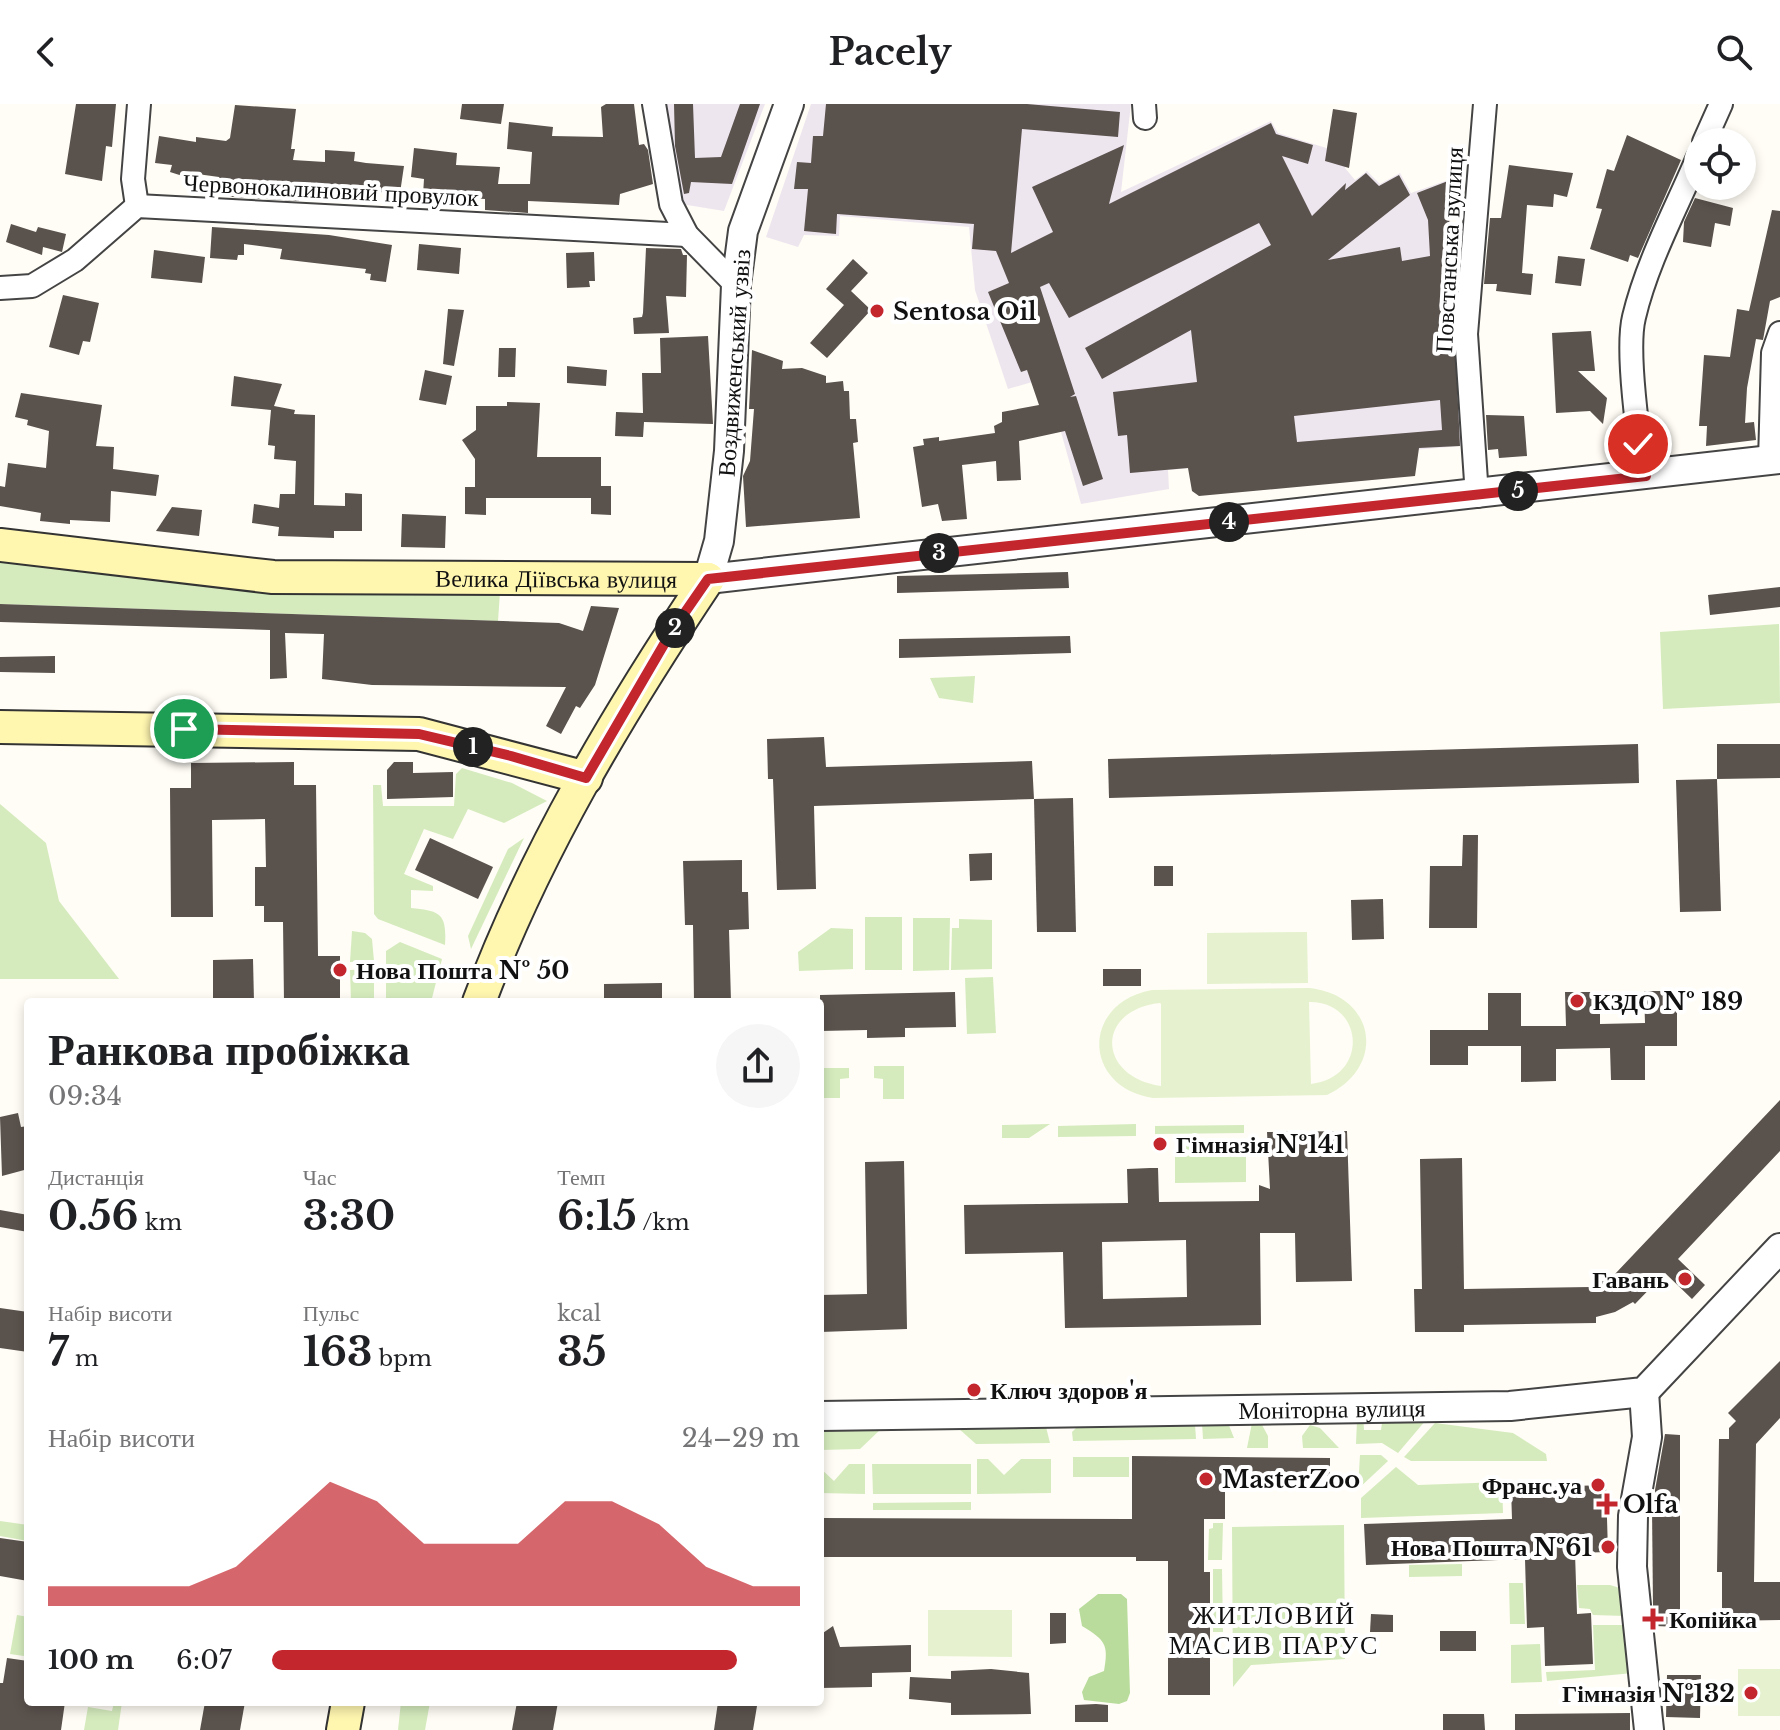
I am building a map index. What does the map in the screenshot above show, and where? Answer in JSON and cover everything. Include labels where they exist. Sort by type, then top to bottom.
[{"type":"main road","name":"Велика Діївська вулиця","points":[[0,545],[273,577],[708,579]]},
{"type":"main road","points":[[481,998],[524,896],[586,778],[670,634],[708,579]]},
{"type":"main road","points":[[0,727],[419,734],[586,778]]},
{"type":"main road","points":[[343,1730],[347,1706]]},
{"type":"street","points":[[0,288],[32,286],[75,260],[137,206],[133,179],[139,104]]},
{"type":"street","points":[[654,104],[671,204],[687,235],[736,285]]},
{"type":"street","name":"Воздвиженський узвіз","points":[[708,579],[719,541],[729,451],[736,285],[743,231],[789,104]]},
{"type":"street","name":"Повстанська вулиця","points":[[1477,496],[1466,334],[1485,104]]},
{"type":"street","points":[[1710,128],[1721,104]]},
{"type":"street","points":[[1646,476],[1638,444],[1632,321],[1646,277],[1684,189]]},
{"type":"street","name":"Червонокалиновий провулок","points":[[137,206],[687,235]]},
{"type":"street","points":[[1775,460],[1773,353],[1780,333]]},
{"type":"street","name":"Велика Діївська вулиця","points":[[708,579],[1477,496],[1775,460]]},
{"type":"street","points":[[1649,1730],[1632,1567],[1633,1516],[1647,1437],[1644,1392],[1780,1248]]},
{"type":"street","name":"Моніторна вулиця","points":[[824,1416],[1497,1406],[1644,1392]]},
{"type":"shaded area","points":[[663,104],[765,104],[724,211],[675,203]]},
{"type":"shaded area","points":[[811,104],[1131,104],[1121,192],[1271,121],[1278,133],[1349,155],[1345,168],[1355,180],[1367,171],[1380,184],[1400,173],[1411,193],[1451,179],[1464,210],[1450,216],[1462,446],[1168,470],[1169,489],[1081,504],[1046,378],[1008,389],[975,290],[969,227],[840,216],[839,236],[804,235],[798,247],[766,237]]},
{"type":"green space","points":[[0,557],[274,592],[500,592],[498,621],[0,604]]},
{"type":"green space","points":[[1779,624],[1780,703],[1663,709],[1660,632]]},
{"type":"green space","points":[[975,676],[973,703],[939,698],[930,678]]},
{"type":"green space","points":[[462,768],[512,783],[547,801],[504,823],[468,809],[453,839],[424,829],[404,874],[433,886],[433,891],[411,890],[411,908],[440,916],[445,926],[445,945],[378,919],[374,914],[373,785],[381,785],[383,806],[454,806],[456,774]]},
{"type":"green space","points":[[0,804],[46,843],[59,901],[119,979],[0,979]]},
{"type":"green space","points":[[524,838],[471,949],[468,936],[508,849]]},
{"type":"green space","points":[[865,917],[902,917],[902,970],[865,970]]},
{"type":"green space","points":[[913,918],[950,918],[949,970],[913,971]]},
{"type":"green space","points":[[959,919],[992,920],[992,969],[951,970],[952,928],[959,928]]},
{"type":"green space","points":[[831,928],[853,929],[853,969],[799,971],[798,952]]},
{"type":"green space","points":[[352,931],[365,933],[372,939],[374,961],[350,962]]},
{"type":"green space","points":[[1307,932],[1308,983],[1207,984],[1207,933]]},
{"type":"green space","points":[[400,942],[442,959],[432,998],[386,998],[386,951]]},
{"type":"green space","points":[[374,969],[374,998],[351,998],[350,970]]},
{"type":"green space","points":[[993,977],[996,1033],[967,1034],[965,978]]},
{"type":"green space","points":[[1309,988],[1331,993],[1349,1004],[1360,1018],[1366,1034],[1365,1051],[1359,1067],[1346,1083],[1327,1095],[1153,1098],[1130,1091],[1113,1078],[1103,1062],[1099,1045],[1102,1027],[1112,1011],[1129,998],[1152,990]],"holes":[[[1309,1002],[1327,1005],[1341,1013],[1353,1040],[1351,1055],[1343,1068],[1330,1078],[1311,1084]],[[1161,1004],[1161,1086],[1140,1080],[1125,1070],[1115,1058],[1112,1044],[1115,1030],[1124,1018],[1139,1008]]]},
{"type":"green space","points":[[874,1066],[904,1066],[904,1099],[883,1099],[883,1079],[874,1078]]},
{"type":"green space","points":[[824,1068],[849,1068],[849,1078],[840,1079],[840,1098],[824,1098]]},
{"type":"green space","points":[[1050,1124],[1029,1138],[1002,1138],[1002,1125]]},
{"type":"green space","points":[[1136,1124],[1136,1136],[1058,1137],[1058,1126]]},
{"type":"green space","points":[[1244,1125],[1244,1133],[1155,1134],[1155,1126]]},
{"type":"green space","points":[[1175,1140],[1246,1140],[1246,1182],[1175,1183]]},
{"type":"green space","points":[[1363,1413],[1364,1430],[1381,1430],[1383,1416],[1426,1420],[1398,1453],[1382,1443],[1356,1444],[1357,1421]]},
{"type":"green space","points":[[1202,1423],[1228,1423],[1234,1438],[1203,1439]]},
{"type":"green space","points":[[1252,1423],[1261,1423],[1268,1436],[1268,1448],[1247,1448]]},
{"type":"green space","points":[[1435,1423],[1513,1433],[1546,1454],[1547,1461],[1411,1461],[1404,1457]]},
{"type":"green space","points":[[1195,1424],[1196,1439],[1073,1441],[1072,1432],[1078,1426]]},
{"type":"green space","points":[[1310,1425],[1320,1428],[1339,1448],[1303,1448],[1302,1436]]},
{"type":"green space","points":[[1046,1427],[1050,1443],[976,1444],[958,1428]]},
{"type":"green space","points":[[882,1428],[860,1449],[824,1450],[824,1429]]},
{"type":"green space","points":[[1360,1455],[1381,1455],[1388,1461],[1358,1489]]},
{"type":"green space","points":[[1073,1457],[1129,1457],[1129,1477],[1073,1477]]},
{"type":"green space","points":[[977,1459],[988,1459],[1004,1475],[1021,1459],[1051,1459],[1051,1493],[977,1494]]},
{"type":"green space","points":[[849,1464],[865,1464],[865,1494],[824,1493],[824,1472],[834,1481]]},
{"type":"green space","points":[[872,1464],[971,1464],[971,1494],[873,1494]]},
{"type":"green space","points":[[1396,1467],[1418,1485],[1502,1482],[1503,1513],[1361,1518],[1361,1498]]},
{"type":"green space","points":[[971,1502],[971,1510],[873,1510],[873,1503]]},
{"type":"green space","points":[[0,1521],[24,1524],[24,1540],[0,1536]]},
{"type":"green space","points":[[1213,1523],[1223,1523],[1222,1560],[1208,1560],[1209,1529],[1213,1528]]},
{"type":"green space","points":[[1344,1525],[1345,1659],[1251,1665],[1233,1687],[1232,1527]]},
{"type":"green space","points":[[1462,1564],[1462,1576],[1409,1577],[1409,1565]]},
{"type":"green space","points":[[1213,1569],[1222,1569],[1223,1632],[1213,1632]]},
{"type":"green space","points":[[1509,1583],[1523,1583],[1525,1624],[1510,1624]]},
{"type":"green space","points":[[1577,1585],[1610,1585],[1623,1589],[1625,1616],[1593,1615],[1590,1609],[1579,1608]]},
{"type":"green space","points":[[1098,1594],[1121,1594],[1127,1599],[1130,1693],[1127,1701],[1119,1704],[1084,1700],[1082,1692],[1089,1677],[1104,1671],[1104,1644],[1082,1626],[1079,1609]]},
{"type":"green space","points":[[928,1610],[1012,1610],[1012,1657],[928,1656]]},
{"type":"green space","points":[[17,1615],[24,1616],[24,1656],[10,1654]]},
{"type":"green space","points":[[1593,1625],[1627,1625],[1633,1673],[1547,1681],[1546,1672],[1595,1670]]},
{"type":"green space","points":[[1540,1644],[1542,1682],[1511,1683],[1511,1645]]},
{"type":"green space","points":[[1738,1669],[1780,1669],[1780,1716],[1738,1716]]},
{"type":"green space","points":[[113,1706],[121,1706],[118,1730],[84,1730],[88,1707],[112,1711]]},
{"type":"green space","points":[[401,1706],[429,1706],[425,1730],[398,1730]]},
{"type":"building","points":[[76,104],[116,104],[112,147],[106,146],[102,181],[65,174]]},
{"type":"building","points":[[462,104],[504,104],[501,124],[460,119]]},
{"type":"building","points":[[606,104],[634,104],[639,145],[644,144],[648,150],[653,184],[620,194],[619,205],[528,201],[528,213],[485,210],[485,199],[423,195],[424,179],[411,177],[414,148],[457,153],[456,165],[500,167],[498,184],[530,184],[532,152],[507,149],[509,122],[553,127],[552,136],[603,137],[601,107]]},
{"type":"building","points":[[674,104],[693,104],[695,158],[721,157],[740,104],[760,104],[732,184],[691,182],[689,193],[684,194],[675,146]]},
{"type":"building","points":[[826,104],[1027,104],[1120,112],[1118,137],[1022,129],[1011,253],[1053,232],[1032,187],[1124,145],[1109,204],[1271,123],[1276,134],[1313,145],[1308,164],[1282,156],[1312,216],[1346,183],[1345,190],[1366,173],[1379,186],[1399,175],[1410,195],[1328,260],[1400,247],[1402,261],[1430,256],[1428,220],[1417,193],[1448,181],[1460,210],[1449,214],[1460,446],[1419,448],[1415,476],[1199,496],[1192,491],[1188,468],[1130,473],[1127,435],[1118,436],[1113,392],[1197,382],[1191,330],[1102,379],[1085,348],[1271,245],[1259,223],[1069,318],[1049,283],[1040,287],[1075,394],[1070,397],[1076,396],[1103,479],[1083,486],[1065,431],[1019,441],[1021,480],[997,481],[996,461],[962,465],[967,519],[942,521],[938,504],[922,507],[913,447],[924,445],[923,439],[939,437],[939,441],[995,433],[994,426],[1002,422],[1002,412],[1039,405],[1027,370],[1021,372],[988,292],[1009,283],[996,251],[972,249],[974,224],[837,214],[836,234],[804,231],[808,189],[794,189],[797,162],[811,163],[813,136],[823,136]],"holes":[[[1440,400],[1442,430],[1297,442],[1294,416]]]},
{"type":"building","points":[[235,105],[296,109],[291,149],[295,149],[293,160],[325,162],[325,150],[355,152],[354,161],[404,166],[400,193],[299,189],[299,201],[233,197],[217,193],[219,177],[190,173],[189,178],[170,172],[172,165],[155,163],[159,136],[196,142],[196,137],[226,141],[230,138]]},
{"type":"building","points":[[1333,109],[1357,113],[1349,168],[1325,161]]},
{"type":"building","points":[[1627,135],[1681,160],[1638,258],[1630,255],[1628,262],[1590,249],[1602,209],[1596,208],[1607,169],[1614,171]]},
{"type":"building","points":[[1509,165],[1573,173],[1567,197],[1554,194],[1553,207],[1527,205],[1522,273],[1533,274],[1531,295],[1496,291],[1497,284],[1484,284],[1490,218],[1501,218]]},
{"type":"building","points":[[1694,200],[1733,208],[1730,226],[1715,223],[1711,247],[1683,242],[1684,222]]},
{"type":"building","points":[[1772,210],[1780,211],[1780,297],[1770,301],[1763,340],[1756,339],[1747,388],[1745,423],[1754,422],[1756,440],[1706,446],[1707,426],[1699,426],[1704,355],[1730,357],[1737,309],[1749,311]]},
{"type":"building","points":[[11,224],[36,232],[38,227],[66,234],[62,252],[43,247],[42,255],[6,242]]},
{"type":"building","points":[[212,227],[329,235],[392,245],[386,282],[370,280],[371,274],[365,273],[366,269],[280,259],[282,249],[244,244],[244,255],[238,255],[237,260],[210,258]]},
{"type":"building","points":[[419,244],[461,248],[459,274],[417,270]]},
{"type":"building","points":[[646,248],[681,249],[683,255],[687,255],[686,297],[666,296],[669,333],[634,334],[633,318],[642,317],[643,313]]},
{"type":"building","points":[[154,250],[205,257],[202,283],[151,278]]},
{"type":"building","points":[[594,252],[595,281],[589,281],[590,287],[567,288],[566,253]]},
{"type":"building","points":[[1558,256],[1585,259],[1581,286],[1555,283]]},
{"type":"building","points":[[853,259],[868,273],[851,291],[871,310],[827,358],[810,343],[844,305],[826,289]]},
{"type":"building","points":[[63,295],[99,303],[90,342],[83,341],[79,355],[49,347]]},
{"type":"building","points":[[448,309],[464,310],[454,366],[443,364]]},
{"type":"building","points":[[1591,331],[1595,371],[1578,371],[1607,398],[1603,424],[1590,411],[1556,413],[1552,333]]},
{"type":"building","points":[[708,336],[713,424],[644,422],[643,437],[615,436],[616,412],[643,413],[642,373],[661,373],[660,338]]},
{"type":"building","points":[[499,348],[516,348],[515,377],[498,377]]},
{"type":"building","points":[[752,350],[783,361],[782,369],[802,368],[826,376],[826,383],[843,381],[844,391],[849,391],[850,419],[856,419],[858,442],[853,443],[860,518],[746,527],[743,476],[750,461],[754,409],[749,409]]},
{"type":"building","points":[[567,366],[607,370],[606,386],[567,383]]},
{"type":"building","points":[[425,370],[452,376],[446,405],[419,400]]},
{"type":"building","points":[[234,376],[282,384],[274,406],[295,410],[294,414],[315,415],[314,505],[345,506],[345,493],[362,494],[362,531],[334,531],[334,538],[278,536],[279,527],[252,523],[254,504],[279,508],[280,494],[295,494],[296,461],[274,459],[275,446],[268,445],[271,410],[231,406]]},
{"type":"building","points":[[21,393],[102,405],[96,446],[114,447],[113,469],[159,475],[156,496],[111,491],[110,522],[70,520],[70,524],[40,521],[41,513],[0,506],[0,486],[5,487],[8,463],[46,468],[49,431],[27,425],[28,420],[15,417]]},
{"type":"building","points":[[507,402],[540,403],[537,457],[601,457],[601,486],[611,486],[611,515],[591,514],[591,498],[486,498],[486,515],[465,514],[465,487],[475,487],[475,459],[462,440],[476,430],[476,406],[507,406]]},
{"type":"building","points":[[1486,415],[1524,416],[1527,456],[1499,458],[1498,449],[1488,450]]},
{"type":"building","points":[[172,507],[202,510],[199,536],[156,531]]},
{"type":"building","points":[[402,514],[446,516],[445,548],[401,547]]},
{"type":"building","points":[[1068,572],[1069,588],[897,593],[897,576]]},
{"type":"building","points":[[1780,587],[1780,607],[1710,615],[1708,595]]},
{"type":"building","points":[[0,604],[559,623],[583,631],[591,606],[619,608],[595,685],[580,708],[576,706],[561,734],[546,726],[566,687],[372,685],[322,679],[324,634],[285,633],[287,678],[270,679],[270,630],[0,622]]},
{"type":"building","points":[[1070,636],[1071,653],[899,658],[899,639]]},
{"type":"building","points":[[55,656],[55,673],[0,672],[0,657]]},
{"type":"building","points":[[824,737],[826,767],[1032,761],[1034,799],[814,806],[816,889],[777,890],[773,779],[768,779],[767,739]]},
{"type":"building","points":[[1638,744],[1639,783],[1109,798],[1108,759]]},
{"type":"building","points":[[1717,744],[1780,744],[1780,778],[1717,779]]},
{"type":"building","points":[[294,762],[294,785],[316,785],[318,956],[340,956],[340,998],[284,998],[283,922],[264,922],[264,906],[255,906],[255,867],[266,867],[265,819],[212,820],[213,917],[171,917],[170,788],[191,788],[191,763]]},
{"type":"building","points":[[394,762],[413,762],[413,773],[453,772],[453,797],[387,799],[387,770]]},
{"type":"building","points":[[1717,779],[1721,911],[1680,912],[1676,780]]},
{"type":"building","points":[[1073,798],[1076,932],[1037,932],[1034,799]]},
{"type":"building","points":[[1463,835],[1478,835],[1477,928],[1429,928],[1430,866],[1462,866]]},
{"type":"building","points":[[430,838],[493,867],[478,899],[415,870]]},
{"type":"building","points":[[992,853],[992,880],[970,881],[969,854]]},
{"type":"building","points":[[742,860],[742,892],[748,892],[749,929],[729,930],[731,998],[694,998],[693,925],[685,925],[683,861]]},
{"type":"building","points":[[1154,866],[1173,866],[1173,886],[1154,886]]},
{"type":"building","points":[[1383,899],[1384,939],[1352,940],[1351,900]]},
{"type":"building","points":[[253,959],[254,998],[213,998],[213,960]]},
{"type":"building","points":[[1103,969],[1141,969],[1141,986],[1103,986]]},
{"type":"building","points":[[662,983],[662,998],[604,998],[604,984]]},
{"type":"building","points":[[1644,991],[1677,991],[1677,1046],[1645,1046],[1645,1080],[1611,1080],[1610,1048],[1556,1049],[1556,1081],[1521,1082],[1521,1046],[1468,1046],[1468,1065],[1430,1065],[1430,1030],[1488,1030],[1488,993],[1521,993],[1521,1026],[1566,1026],[1565,992],[1600,992],[1600,1024],[1645,1023]]},
{"type":"building","points":[[955,992],[956,1027],[905,1028],[905,1037],[867,1038],[867,1030],[824,1031],[824,998],[820,995]]},
{"type":"building","points":[[1780,1100],[1780,1151],[1678,1259],[1705,1285],[1692,1299],[1665,1273],[1635,1304],[1633,1302],[1615,1312],[1596,1317],[1596,1323],[1464,1325],[1464,1332],[1415,1332],[1414,1289],[1422,1289],[1420,1159],[1462,1158],[1464,1289],[1591,1287],[1615,1274]]},
{"type":"building","points":[[18,1113],[21,1127],[24,1127],[24,1170],[2,1176],[0,1117]]},
{"type":"building","points":[[1347,1131],[1352,1281],[1296,1282],[1295,1233],[1260,1233],[1261,1325],[1065,1328],[1063,1252],[965,1254],[964,1205],[1128,1203],[1127,1169],[1158,1168],[1159,1202],[1259,1201],[1259,1185],[1270,1189],[1267,1132]],"holes":[[[1186,1240],[1187,1297],[1103,1299],[1102,1242]]]},
{"type":"building","points":[[904,1161],[907,1329],[824,1332],[824,1295],[867,1294],[865,1162]]},
{"type":"building","points":[[0,1210],[24,1214],[24,1231],[0,1227]]},
{"type":"building","points":[[0,1308],[24,1311],[24,1351],[0,1348]]},
{"type":"building","points":[[1780,1361],[1780,1418],[1756,1444],[1754,1582],[1780,1582],[1780,1620],[1722,1621],[1722,1572],[1717,1572],[1719,1439],[1729,1439],[1729,1428],[1736,1421],[1728,1413]]},
{"type":"building","points":[[1665,1434],[1680,1435],[1680,1627],[1655,1626],[1653,1606],[1652,1507]]},
{"type":"building","points":[[1132,1456],[1330,1458],[1330,1476],[1314,1476],[1314,1482],[1267,1482],[1267,1490],[1225,1490],[1225,1519],[1204,1519],[1204,1572],[1210,1572],[1210,1695],[1168,1695],[1168,1561],[1136,1561],[1136,1557],[824,1557],[824,1518],[1132,1519]]},
{"type":"building","points":[[1606,1485],[1608,1552],[1575,1553],[1577,1614],[1591,1613],[1593,1664],[1545,1666],[1544,1627],[1527,1628],[1525,1559],[1366,1565],[1364,1524],[1512,1519],[1511,1488]]},
{"type":"building","points":[[0,1538],[24,1541],[24,1580],[0,1576]]},
{"type":"building","points":[[1050,1613],[1066,1613],[1066,1643],[1050,1644]]},
{"type":"building","points":[[1371,1614],[1393,1615],[1393,1632],[1370,1632]]},
{"type":"building","points":[[833,1626],[840,1647],[911,1645],[911,1672],[872,1673],[872,1687],[824,1688],[824,1632]]},
{"type":"building","points":[[1440,1631],[1476,1631],[1476,1651],[1440,1651]]},
{"type":"building","points":[[7,1658],[24,1660],[24,1706],[64,1706],[61,1730],[0,1730],[0,1683],[3,1683]]},
{"type":"building","points":[[991,1669],[1029,1673],[1031,1714],[951,1715],[951,1703],[909,1699],[910,1677],[951,1679],[951,1671]]},
{"type":"building","points":[[1667,1675],[1701,1675],[1700,1718],[1666,1717]]},
{"type":"building","points":[[1075,1705],[1108,1705],[1108,1722],[1075,1722]]},
{"type":"building","points":[[204,1706],[244,1706],[240,1730],[200,1730]]},
{"type":"building","points":[[516,1706],[557,1706],[553,1730],[512,1730]]},
{"type":"building","points":[[717,1706],[757,1706],[753,1730],[714,1730]]},
{"type":"building","points":[[1630,1713],[1630,1730],[1515,1730],[1515,1714]]},
{"type":"building","points":[[1443,1714],[1484,1714],[1485,1730],[1443,1730]]},
{"type":"place","name":"Sentosa Oil","points":[[877,311]]},
{"type":"place","name":"Нова Пошта № 50","points":[[340,970]]},
{"type":"place","name":"КЗДО № 189","points":[[1577,1001]]},
{"type":"place","name":"Гімназія №141","points":[[1160,1144]]},
{"type":"place","name":"Гавань","points":[[1685,1279]]},
{"type":"place","name":"Ключ здоров'я","points":[[974,1390]]},
{"type":"place","name":"MasterZoo","points":[[1206,1479]]},
{"type":"place","name":"Франс.уа","points":[[1598,1485]]},
{"type":"place","name":"Olfa","points":[[1607,1504]]},
{"type":"place","name":"Нова Пошта №61","points":[[1608,1547]]},
{"type":"place","name":"Копійка","points":[[1653,1619]]},
{"type":"place","name":"Гімназія №132","points":[[1751,1693]]},
{"type":"district","name":"ЖИТЛОВИЙ МАСИВ ПАРУС","points":[[1274,1630]]},
{"type":"route","points":[[184,729],[419,734],[586,778],[670,634],[708,579],[1646,476],[1638,444]]}]
